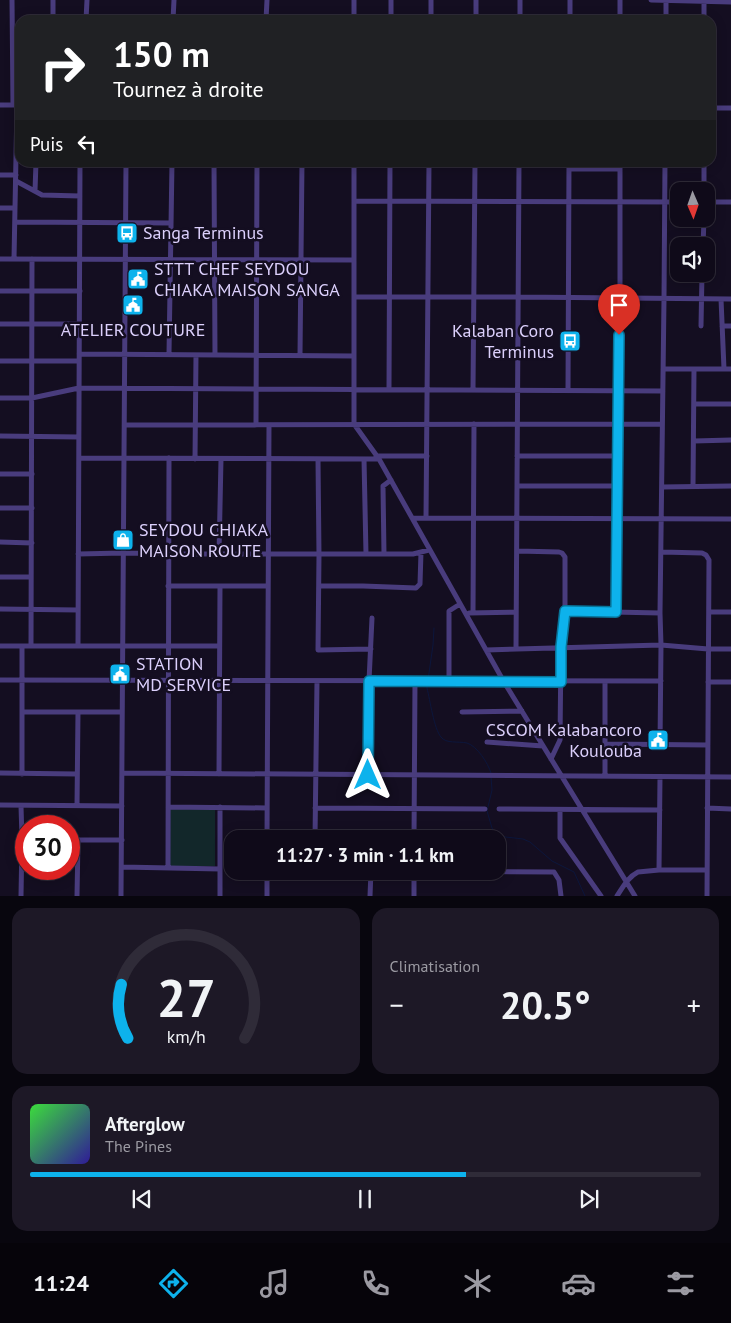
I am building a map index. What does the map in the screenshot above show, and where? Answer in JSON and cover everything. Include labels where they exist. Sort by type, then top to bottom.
[{"type":"street","points":[[12,0],[13,81],[15,93]]},
{"type":"street","points":[[53,0],[53,15]]},
{"type":"street","points":[[86,15],[87,0]]},
{"type":"street","points":[[173,15],[174,0]]},
{"type":"street","points":[[266,15],[267,0]]},
{"type":"street","points":[[354,0],[354,15]]},
{"type":"street","points":[[391,0],[391,15]]},
{"type":"street","points":[[431,0],[431,15]]},
{"type":"street","points":[[476,0],[476,15]]},
{"type":"street","points":[[520,0],[520,15]]},
{"type":"street","points":[[570,0],[570,15]]},
{"type":"street","points":[[620,0],[620,15]]},
{"type":"street","points":[[652,0],[731,2]]},
{"type":"street","points":[[666,0],[666,15]]},
{"type":"street","points":[[704,2],[704,15]]},
{"type":"street","points":[[0,105],[15,105]]},
{"type":"street","points":[[716,108],[731,108]]},
{"type":"street","points":[[14,259],[16,167]]},
{"type":"street","points":[[35,192],[36,167]]},
{"type":"street","points":[[78,646],[80,167]]},
{"type":"street","points":[[121,896],[126,167]]},
{"type":"street","points":[[169,354],[172,167]]},
{"type":"street","points":[[214,167],[215,355]]},
{"type":"street","points":[[256,425],[258,167]]},
{"type":"street","points":[[300,356],[302,167]]},
{"type":"street","points":[[354,167],[354,424],[378,457],[504,682],[635,896]]},
{"type":"street","points":[[389,389],[390,167]]},
{"type":"street","points":[[426,518],[429,167]]},
{"type":"street","points":[[473,390],[475,167]]},
{"type":"street","points":[[516,649],[519,167]]},
{"type":"street","points":[[568,390],[569,169],[603,167]]},
{"type":"street","points":[[616,612],[620,167]]},
{"type":"street","points":[[660,745],[665,167]]},
{"type":"street","points":[[704,167],[704,182]]},
{"type":"street","points":[[0,175],[16,178],[42,195],[80,196]]},
{"type":"street","points":[[354,201],[670,202]]},
{"type":"street","points":[[715,202],[731,202]]},
{"type":"street","points":[[0,208],[15,208]]},
{"type":"street","points":[[15,222],[171,223]]},
{"type":"street","points":[[0,259],[354,260]]},
{"type":"street","points":[[31,646],[32,259]]},
{"type":"street","points":[[701,326],[702,282]]},
{"type":"street","points":[[0,290],[80,291]]},
{"type":"street","points":[[354,297],[518,296],[731,299]]},
{"type":"street","points":[[721,299],[724,370]]},
{"type":"street","points":[[0,324],[79,324]]},
{"type":"street","points":[[722,326],[731,326]]},
{"type":"street","points":[[79,354],[354,356]]},
{"type":"street","points":[[195,458],[196,354]]},
{"type":"street","points":[[0,361],[79,361]]},
{"type":"street","points":[[663,369],[731,370]]},
{"type":"street","points":[[694,369],[694,486]]},
{"type":"street","points":[[0,398],[32,398],[79,388],[125,387],[663,391]]},
{"type":"street","points":[[694,404],[731,404]]},
{"type":"street","points":[[473,613],[474,424]]},
{"type":"street","points":[[124,425],[662,424]]},
{"type":"street","points":[[267,830],[269,425]]},
{"type":"street","points":[[0,436],[79,437]]},
{"type":"street","points":[[694,441],[731,440]]},
{"type":"street","points":[[79,458],[364,459],[427,456]]},
{"type":"street","points":[[518,456],[618,456]]},
{"type":"street","points":[[168,868],[169,458]]},
{"type":"street","points":[[219,554],[221,459]]},
{"type":"street","points":[[318,459],[318,650],[370,649]]},
{"type":"street","points":[[364,459],[366,554]]},
{"type":"street","points":[[0,474],[32,474]]},
{"type":"street","points":[[384,554],[384,486],[391,480]]},
{"type":"street","points":[[517,486],[617,486]]},
{"type":"street","points":[[662,487],[731,486]]},
{"type":"street","points":[[0,508],[32,508]]},
{"type":"street","points":[[412,518],[731,518]]},
{"type":"street","points":[[0,542],[32,543]]},
{"type":"street","points":[[78,554],[413,554],[430,550]]},
{"type":"street","points":[[517,551],[559,552],[565,557],[565,611],[561,647],[560,740],[551,759]]},
{"type":"street","points":[[319,586],[416,588],[420,584],[421,552]]},
{"type":"street","points":[[662,552],[702,553],[709,560],[707,896]]},
{"type":"street","points":[[0,577],[32,577]]},
{"type":"street","points":[[168,586],[268,586]]},
{"type":"street","points":[[219,774],[220,586]]},
{"type":"street","points":[[449,682],[449,611],[460,604]]},
{"type":"street","points":[[0,609],[78,610]]},
{"type":"street","points":[[565,611],[660,613]]},
{"type":"street","points":[[466,614],[516,612]]},
{"type":"street","points":[[709,612],[731,612]]},
{"type":"street","points":[[368,775],[372,618]]},
{"type":"street","points":[[486,650],[661,645],[731,649]]},
{"type":"street","points":[[0,646],[220,646]]},
{"type":"street","points":[[22,646],[22,774]]},
{"type":"street","points":[[0,680],[661,681]]},
{"type":"street","points":[[315,830],[317,681]]},
{"type":"street","points":[[414,830],[415,681]]},
{"type":"street","points":[[605,681],[605,776]]},
{"type":"street","points":[[708,682],[731,682]]},
{"type":"street","points":[[462,712],[522,711]]},
{"type":"street","points":[[22,712],[122,712]]},
{"type":"street","points":[[77,806],[78,712]]},
{"type":"street","points":[[486,742],[543,746]]},
{"type":"street","points":[[605,744],[708,745]]},
{"type":"street","points":[[0,773],[77,774]]},
{"type":"street","points":[[122,773],[731,777]]},
{"type":"street","points":[[659,870],[660,777]]},
{"type":"street","points":[[0,806],[122,806]]},
{"type":"street","points":[[21,806],[22,815]]},
{"type":"street","points":[[168,807],[267,808]]},
{"type":"street","points":[[220,808],[220,896]]},
{"type":"street","points":[[315,808],[485,809]]},
{"type":"street","points":[[707,808],[731,808]]},
{"type":"street","points":[[499,809],[660,810]]},
{"type":"street","points":[[560,810],[560,838],[601,896]]},
{"type":"street","points":[[80,840],[122,840]]},
{"type":"street","points":[[122,867],[220,869]]},
{"type":"street","points":[[617,896],[626,882],[638,872],[707,870]]},
{"type":"street","points":[[414,896],[414,871],[554,872],[559,880],[561,896]]},
{"type":"street","points":[[21,896],[22,880]]},
{"type":"street","points":[[77,880],[77,896]]},
{"type":"street","points":[[266,896],[267,880]]},
{"type":"street","points":[[370,896],[371,880]]},
{"type":"green space","points":[[170,809],[215,809],[215,866],[170,866]]},
{"type":"waterway","points":[[428,680],[434,628]]},
{"type":"waterway","points":[[427,684],[434,721],[441,737],[449,741],[464,742],[471,745],[482,755],[491,773]]},
{"type":"waterway","points":[[491,777],[492,790],[487,811],[492,828],[497,836],[523,839],[530,842],[552,861],[574,872],[585,896]]},
{"type":"place","name":"Sanga Terminus","points":[[127,233]]},
{"type":"place","name":"STTT CHEF SEYDOU CHIAKA MAISON SANGA","points":[[138,279]]},
{"type":"place","name":"ATELIER COUTURE","points":[[133,305]]},
{"type":"place","name":"Kalaban Coro Terminus","points":[[570,341]]},
{"type":"place","name":"SEYDOU CHIAKA MAISON ROUTE","points":[[123,540]]},
{"type":"place","name":"STATION MD SERVICE","points":[[120,674]]},
{"type":"place","name":"CSCOM Kalabancoro Koulouba","points":[[658,740]]},
{"type":"route","points":[[368,775],[369,681],[561,682],[561,647],[565,611],[616,612],[619,335]]}]
